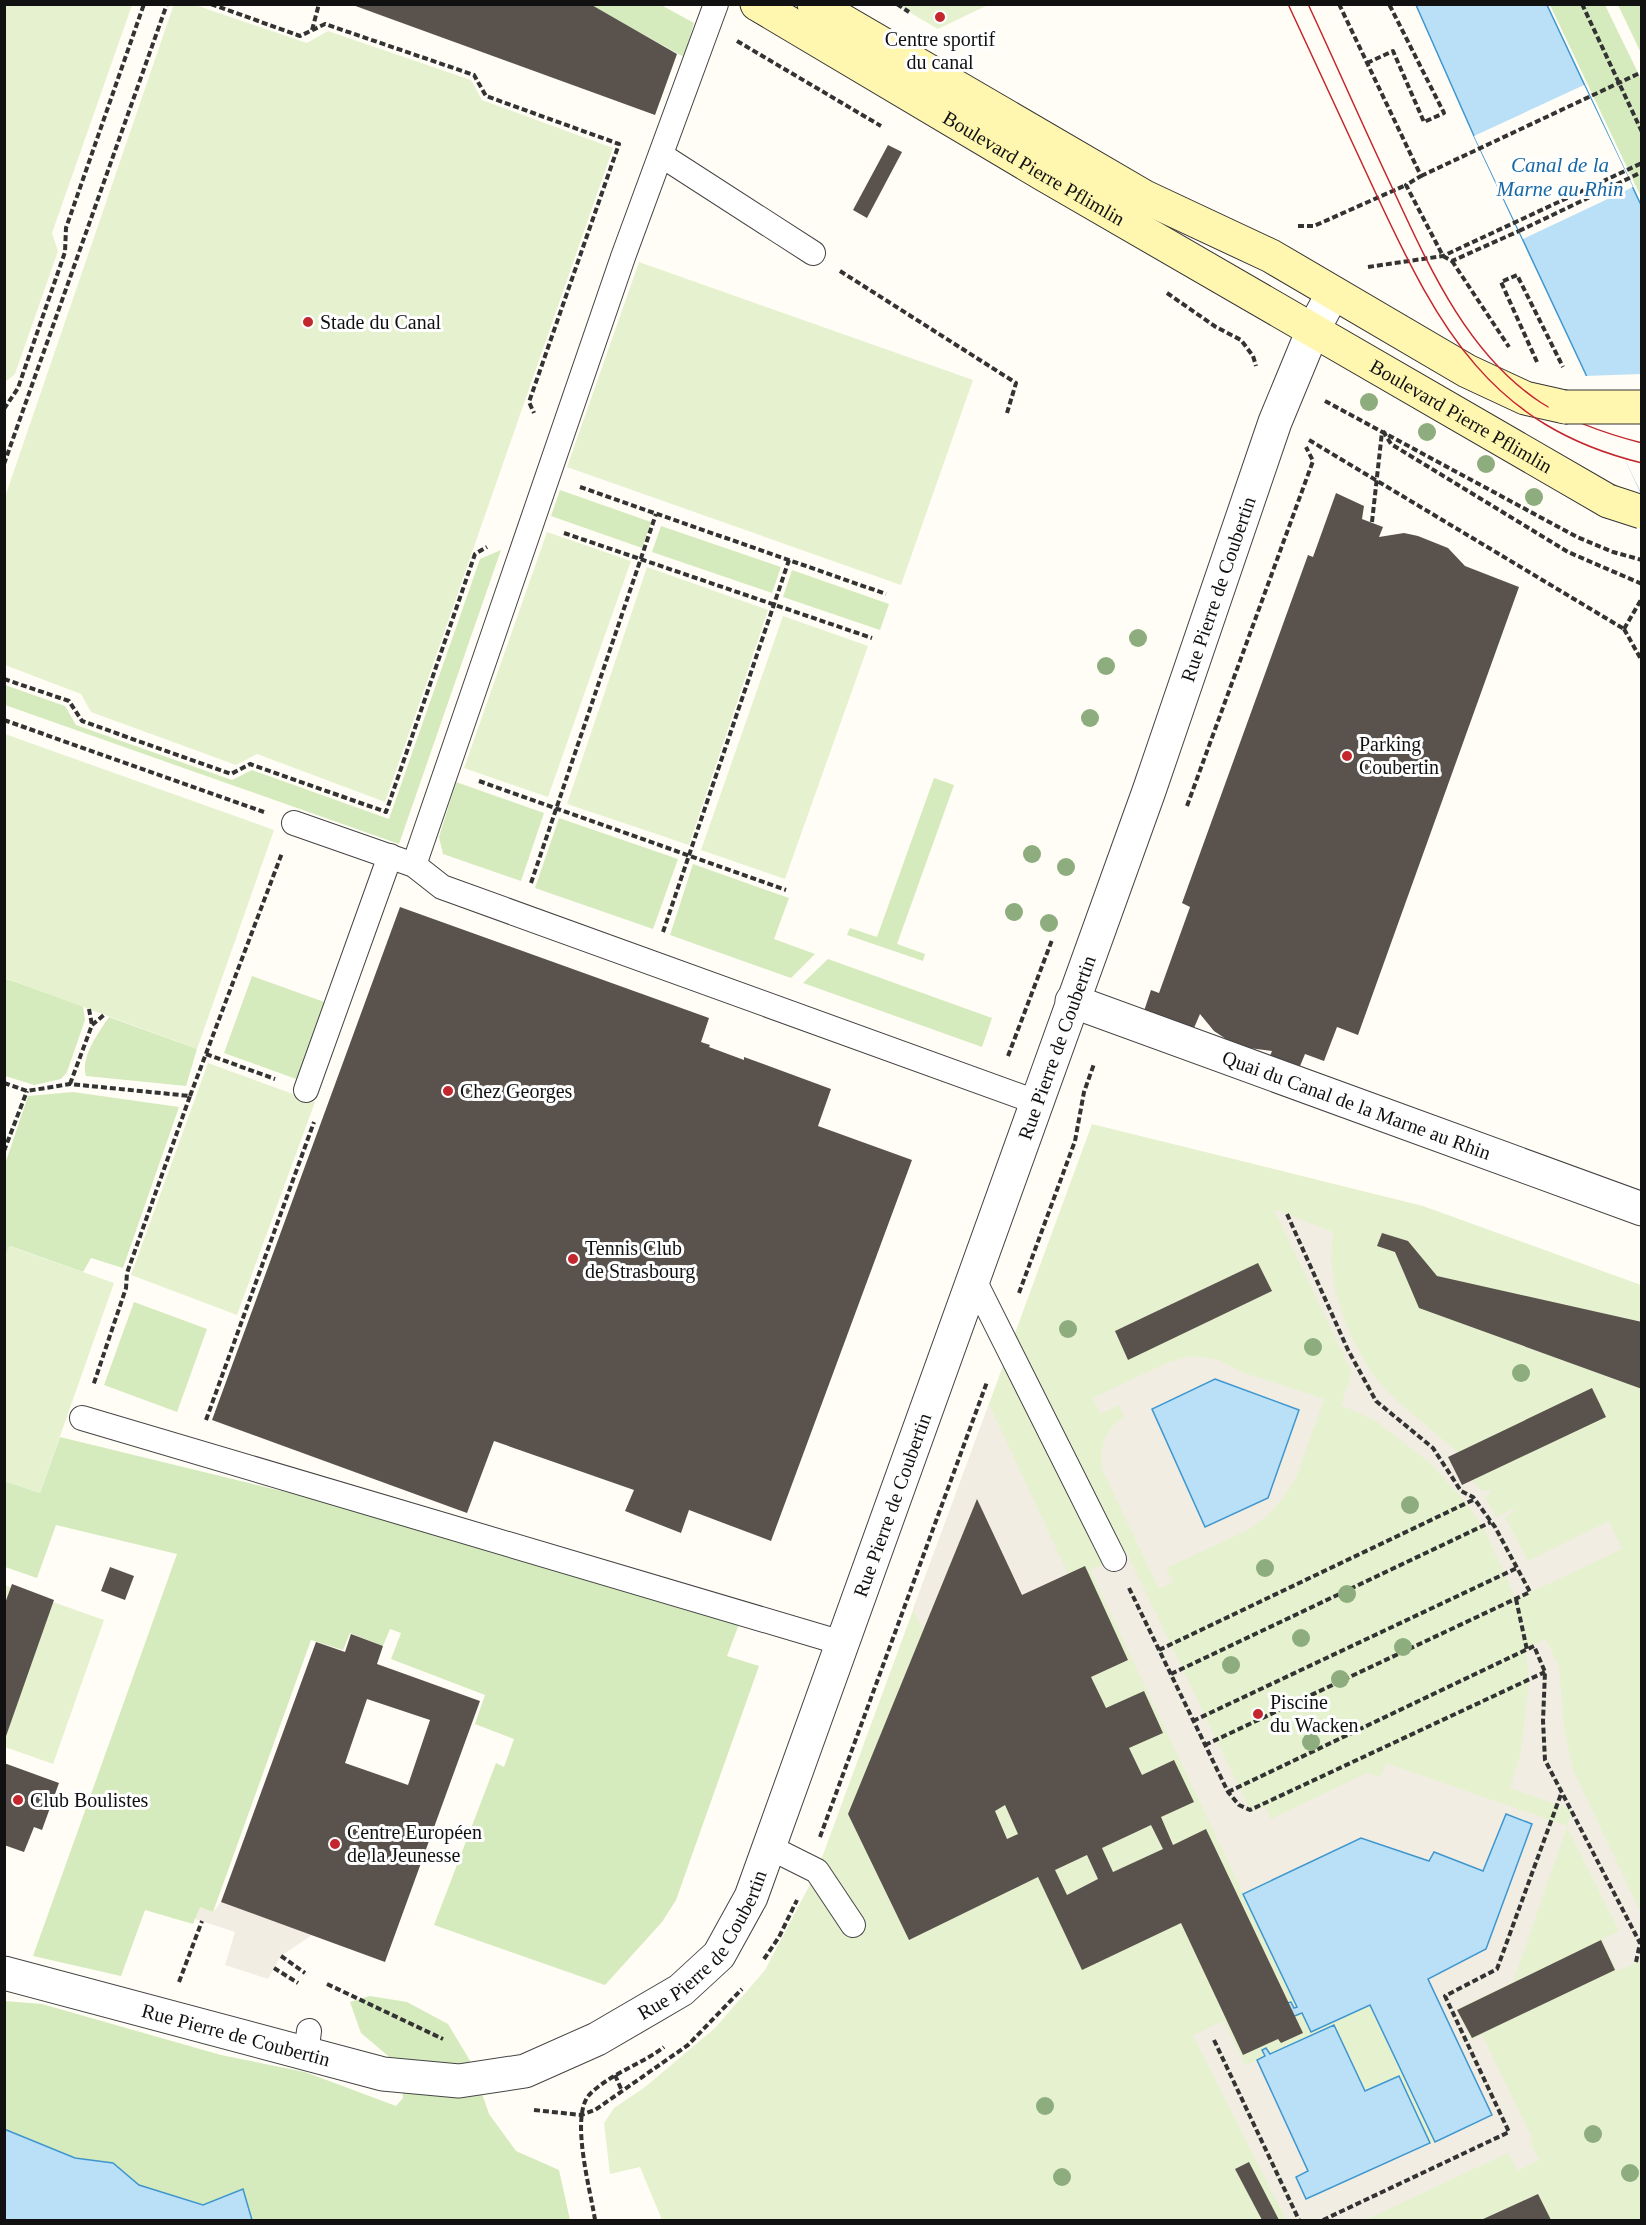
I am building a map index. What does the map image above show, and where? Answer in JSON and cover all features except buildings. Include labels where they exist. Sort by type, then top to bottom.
[{"type":"main road","name":"Boulevard Pierre Pflimlin","points":[[757,4],[1608,501],[1641,512]]},
{"type":"main road","name":"Boulevard Pierre Pflimlin","points":[[814,4],[849,13],[1145,197],[1271,256],[1474,375],[1525,398],[1562,407],[1641,407]]},
{"type":"street","points":[[1313,330],[1333,293]]},
{"type":"street","name":"Rue Pierre de Coubertin","points":[[4,1973],[166,2016],[308,2043],[383,2074],[459,2081],[525,2072],[587,2044],[681,1990],[719,1955],[751,1897],[1153,780],[1275,422],[1313,330]]},
{"type":"street","name":"Quai du Canal de la Marne au Rhin","points":[[1072,1001],[1641,1209]]},
{"type":"lane","points":[[414,865],[548,476],[716,4]]},
{"type":"lane","points":[[661,155],[813,253]]},
{"type":"lane","points":[[294,823],[414,865],[442,888],[1036,1102]]},
{"type":"lane","points":[[306,1090],[390,856]]},
{"type":"lane","points":[[973,1278],[1114,1559]]},
{"type":"lane","points":[[82,1418],[842,1643]]},
{"type":"lane","points":[[769,1847],[817,1871],[853,1925]]},
{"type":"path","points":[[4,409],[18,388],[65,252],[66,228],[144,4]]},
{"type":"path","points":[[4,464],[167,4]]},
{"type":"path","points":[[211,4],[300,36],[325,24],[474,75],[486,96],[619,144],[529,402],[537,418]]},
{"type":"path","points":[[311,31],[319,4]]},
{"type":"path","points":[[1339,4],[1421,177]]},
{"type":"path","points":[[1366,63],[1393,51],[1424,122],[1444,113],[1389,4]]},
{"type":"path","points":[[1582,4],[1641,132]]},
{"type":"path","points":[[1298,231],[1288,226],[1314,226],[1406,185],[1641,72]]},
{"type":"path","points":[[1363,268],[1443,256],[1641,163]]},
{"type":"path","points":[[1452,261],[1641,172]]},
{"type":"path","points":[[1406,185],[1443,256],[1452,261],[1512,353]]},
{"type":"path","points":[[813,253],[1016,382],[1007,412]]},
{"type":"path","points":[[1539,366],[1501,282],[1517,275],[1564,369]]},
{"type":"path","points":[[1216,327],[1241,340],[1253,357],[1257,371],[1290,383],[1577,537],[1613,552],[1641,560]]},
{"type":"path","points":[[1275,422],[1624,629],[1641,661]]},
{"type":"path","points":[[1372,522],[1382,431]]},
{"type":"path","points":[[1382,431],[1391,444],[1568,552],[1641,584]]},
{"type":"path","points":[[548,476],[886,594]]},
{"type":"path","points":[[520,915],[656,514]]},
{"type":"path","points":[[532,522],[872,638]]},
{"type":"path","points":[[4,679],[69,701],[82,721],[231,774],[250,764],[386,812],[475,554],[493,544]]},
{"type":"path","points":[[653,964],[776,605],[789,560]]},
{"type":"path","points":[[1624,629],[1641,598]]},
{"type":"path","points":[[4,720],[294,823],[190,1096],[128,1273],[126,1288],[82,1418]]},
{"type":"path","points":[[447,770],[786,890]]},
{"type":"path","points":[[89,1009],[92,1025]]},
{"type":"path","points":[[70,1084],[92,1025],[105,1014]]},
{"type":"path","points":[[195,1451],[324,1097],[206,1054]]},
{"type":"path","points":[[4,1083],[27,1091],[70,1084],[190,1096]]},
{"type":"path","points":[[4,1150],[27,1091]]},
{"type":"path","points":[[1205,1745],[1530,1592],[1491,1522],[1474,1499],[1461,1491],[1433,1448],[1376,1401],[1348,1350],[1287,1214]]},
{"type":"path","points":[[1159,1650],[1474,1499]]},
{"type":"path","points":[[1171,1674],[1491,1522]]},
{"type":"path","points":[[1114,1559],[1228,1792],[1239,1805],[1250,1810],[1545,1672]]},
{"type":"path","points":[[1193,1721],[1517,1568]]},
{"type":"path","points":[[1516,1599],[1527,1650]]},
{"type":"path","points":[[1228,1792],[1534,1646],[1545,1672],[1545,1760],[1640,1943],[1636,1962]]},
{"type":"path","points":[[1323,2220],[1509,2132],[1445,1996],[1497,1970],[1562,1793]]},
{"type":"path","points":[[166,2016],[202,1921]]},
{"type":"path","points":[[281,1956],[305,1973]]},
{"type":"path","points":[[274,1968],[298,1983]]},
{"type":"path","points":[[1214,2040],[1299,2220]]},
{"type":"path","points":[[581,2115],[580,2124],[596,2220]]},
{"type":"green space","points":[[5,4],[132,5],[52,233],[58,251],[15,374],[5,382]]},
{"type":"green space","name":"Stade du Canal","points":[[174,4],[195,5],[307,43],[328,31],[471,80],[482,100],[613,148],[385,802],[257,754],[236,765],[91,712],[81,694],[5,665],[5,497]]},
{"type":"green space","points":[[590,5],[661,5],[694,23],[684,57]]},
{"type":"green space","name":"Centre sportif du canal","points":[[897,5],[988,5],[938,29]]},
{"type":"green space","points":[[1550,5],[1605,5],[1641,79],[1641,197]]},
{"type":"green space","points":[[1618,5],[1641,5],[1641,53]]},
{"type":"green space","points":[[639,262],[973,380],[901,585],[567,467]]},
{"type":"green space","points":[[560,490],[651,522],[642,548],[551,516]]},
{"type":"green space","points":[[661,526],[781,567],[772,593],[652,552]]},
{"type":"green space","points":[[547,532],[631,561],[548,797],[464,768]]},
{"type":"green space","points":[[501,550],[399,844],[5,705],[5,685],[65,706],[76,725],[232,780],[252,770],[389,819],[480,559]]},
{"type":"green space","points":[[647,567],[768,610],[689,845],[567,804]]},
{"type":"green space","points":[[792,570],[889,604],[880,630],[783,597]]},
{"type":"green space","points":[[783,616],[868,646],[785,879],[701,850]]},
{"type":"green space","points":[[5,734],[274,830],[197,1049],[5,978]]},
{"type":"green space","points":[[934,778],[954,785],[897,944],[925,954],[923,961],[847,935],[850,928],[877,937]]},
{"type":"green space","points":[[456,782],[544,813],[521,881],[443,854],[439,837]]},
{"type":"green space","points":[[559,818],[678,859],[653,929],[535,888]]},
{"type":"green space","points":[[693,864],[789,898],[774,939],[815,954],[791,978],[670,935]]},
{"type":"green space","points":[[828,959],[992,1018],[982,1047],[803,983]]},
{"type":"green space","points":[[252,976],[327,1003],[299,1080],[224,1053]]},
{"type":"green space","points":[[4,978],[83,1006],[85,1020],[67,1072],[61,1079],[34,1085],[5,1076]]},
{"type":"green space","points":[[109,1017],[197,1049],[186,1086],[86,1076],[88,1053]]},
{"type":"green space","points":[[208,1063],[315,1102],[237,1315],[131,1275]]},
{"type":"green space","points":[[73,1092],[179,1107],[123,1268],[91,1258],[83,1272],[10,1246],[5,1260],[5,1164],[28,1096]]},
{"type":"green space","name":"Piscine du Wacken","points":[[1092,1124],[1423,1206],[1641,1285],[1641,2220],[662,2220],[640,2167],[610,2174],[604,2123],[614,2108],[645,2087],[715,2028],[765,1970],[817,1871]]},
{"type":"green space","points":[[9,1246],[114,1283],[40,1493],[5,1481],[4,1260]]},
{"type":"green space","points":[[134,1302],[207,1329],[177,1412],[104,1385]]},
{"type":"green space","points":[[60,1437],[356,1509],[739,1624],[727,1656],[759,1666],[676,1900],[662,1922],[605,1985],[434,1925],[496,1763],[504,1767],[514,1739],[475,1724],[485,1695],[391,1659],[401,1633],[390,1629],[383,1646],[350,1633],[343,1650],[311,1640],[213,1912],[195,1919],[193,1924],[145,1910],[121,1976],[33,1956],[177,1554],[56,1525],[37,1578],[5,1567],[5,1481],[40,1493]]},
{"type":"green space","points":[[5,1585],[104,1620],[53,1764],[5,1747]]},
{"type":"green space","points":[[370,1996],[407,2002],[448,2024],[472,2064],[489,2114],[516,2151],[559,2170],[570,2220],[252,2220],[243,2189],[203,2205],[139,2185],[113,2163],[75,2158],[5,2129],[4,2001],[42,2004],[221,2055],[305,2072],[396,2106],[403,2098],[401,2067],[361,2033],[350,2002]]},
{"type":"shaded area","points":[[1274,1209],[1333,1232],[1331,1257],[1335,1291],[1348,1330],[1372,1374],[1395,1399],[1456,1451],[1473,1481],[1482,1491],[1489,1490],[1491,1493],[1485,1497],[1496,1517],[1512,1509],[1514,1512],[1505,1517],[1528,1561],[1609,1521],[1622,1549],[1516,1599],[1483,1527],[1466,1503],[1429,1462],[1376,1421],[1341,1405],[1352,1373]]},
{"type":"shaded area","points":[[1191,1356],[1216,1359],[1242,1372],[1324,1399],[1297,1475],[1284,1497],[1266,1517],[1248,1530],[1166,1568],[1173,1582],[1159,1589],[1102,1469],[1101,1454],[1105,1438],[1113,1425],[1124,1417],[1119,1405],[1100,1414],[1093,1398],[1169,1362]]},
{"type":"shaded area","points":[[989,1404],[1068,1574],[1022,1595],[977,1499],[923,1630],[913,1609]]},
{"type":"shaded area","points":[[1127,1553],[1251,1812],[1265,1807],[1271,1819],[1367,1773],[1381,1777],[1386,1763],[1567,1826],[1573,1810],[1510,1788],[1521,1753],[1529,1682],[1526,1649],[1546,1639],[1559,1667],[1564,1728],[1573,1770],[1641,1913],[1642,1960],[1617,1971],[1602,1939],[1619,1931],[1567,1827],[1513,1982],[1457,2009],[1472,2040],[1482,2035],[1533,2140],[1530,2142],[1539,2160],[1518,2171],[1508,2153],[1365,2220],[1286,2220],[1193,2035],[1224,2021],[1245,2065],[1257,2060],[1309,2171],[1306,2199],[1492,2115],[1428,1978],[1486,1949],[1506,1814],[1484,1871],[1434,1852],[1430,1862],[1361,1838],[1243,1893],[1090,1570]]},
{"type":"shaded area","points":[[221,1902],[312,1935],[281,1956],[268,1979],[225,1965],[235,1932],[195,1919],[200,1907],[213,1912]]},
{"type":"water","name":"Canal de la Marne au Rhin","points":[[1416,5],[1547,5],[1641,205],[1641,492],[1474,136]]},
{"type":"water","points":[[1215,1379],[1299,1410],[1268,1498],[1205,1527],[1152,1409]]},
{"type":"water","points":[[1506,1814],[1532,1824],[1486,1949],[1428,1979],[1492,2115],[1435,2142],[1370,2005],[1311,2032],[1302,2013],[1292,2017],[1286,2003],[1291,2002],[1294,2008],[1297,2007],[1243,1894],[1361,1838],[1429,1861],[1434,1852],[1483,1871]]},
{"type":"water","points":[[1334,2025],[1365,2091],[1399,2076],[1430,2143],[1306,2199],[1296,2177],[1308,2171],[1257,2060],[1265,2056],[1262,2050],[1266,2048],[1270,2054]]},
{"type":"water","points":[[4,2129],[75,2158],[113,2163],[139,2185],[203,2205],[243,2189],[252,2220],[5,2220]]},
{"type":"pier","points":[[1584,85],[1633,187],[1523,239],[1474,136]]},
{"type":"pier","points":[[1642,374],[1642,495],[1584,376]]},
{"type":"tram line","points":[[1288,4],[1401,245],[1448,329],[1476,365],[1508,397],[1545,424],[1590,446],[1642,463]]},
{"type":"tram line","points":[[1308,4],[1418,244],[1469,332],[1490,358],[1540,402],[1590,427],[1642,443]]},
{"type":"place","name":"Centre sportif du canal","points":[[940,17]]},
{"type":"place","name":"Stade du Canal","points":[[308,322]]},
{"type":"place","name":"Parking Coubertin","points":[[1347,756]]},
{"type":"place","name":"Chez Georges","points":[[448,1091]]},
{"type":"place","name":"Tennis Club de Strasbourg","points":[[573,1259]]},
{"type":"place","name":"Piscine du Wacken","points":[[1258,1714]]},
{"type":"place","name":"Club Boulistes","points":[[18,1800]]},
{"type":"place","name":"Centre Européen de la Jeunesse","points":[[335,1844]]}]
